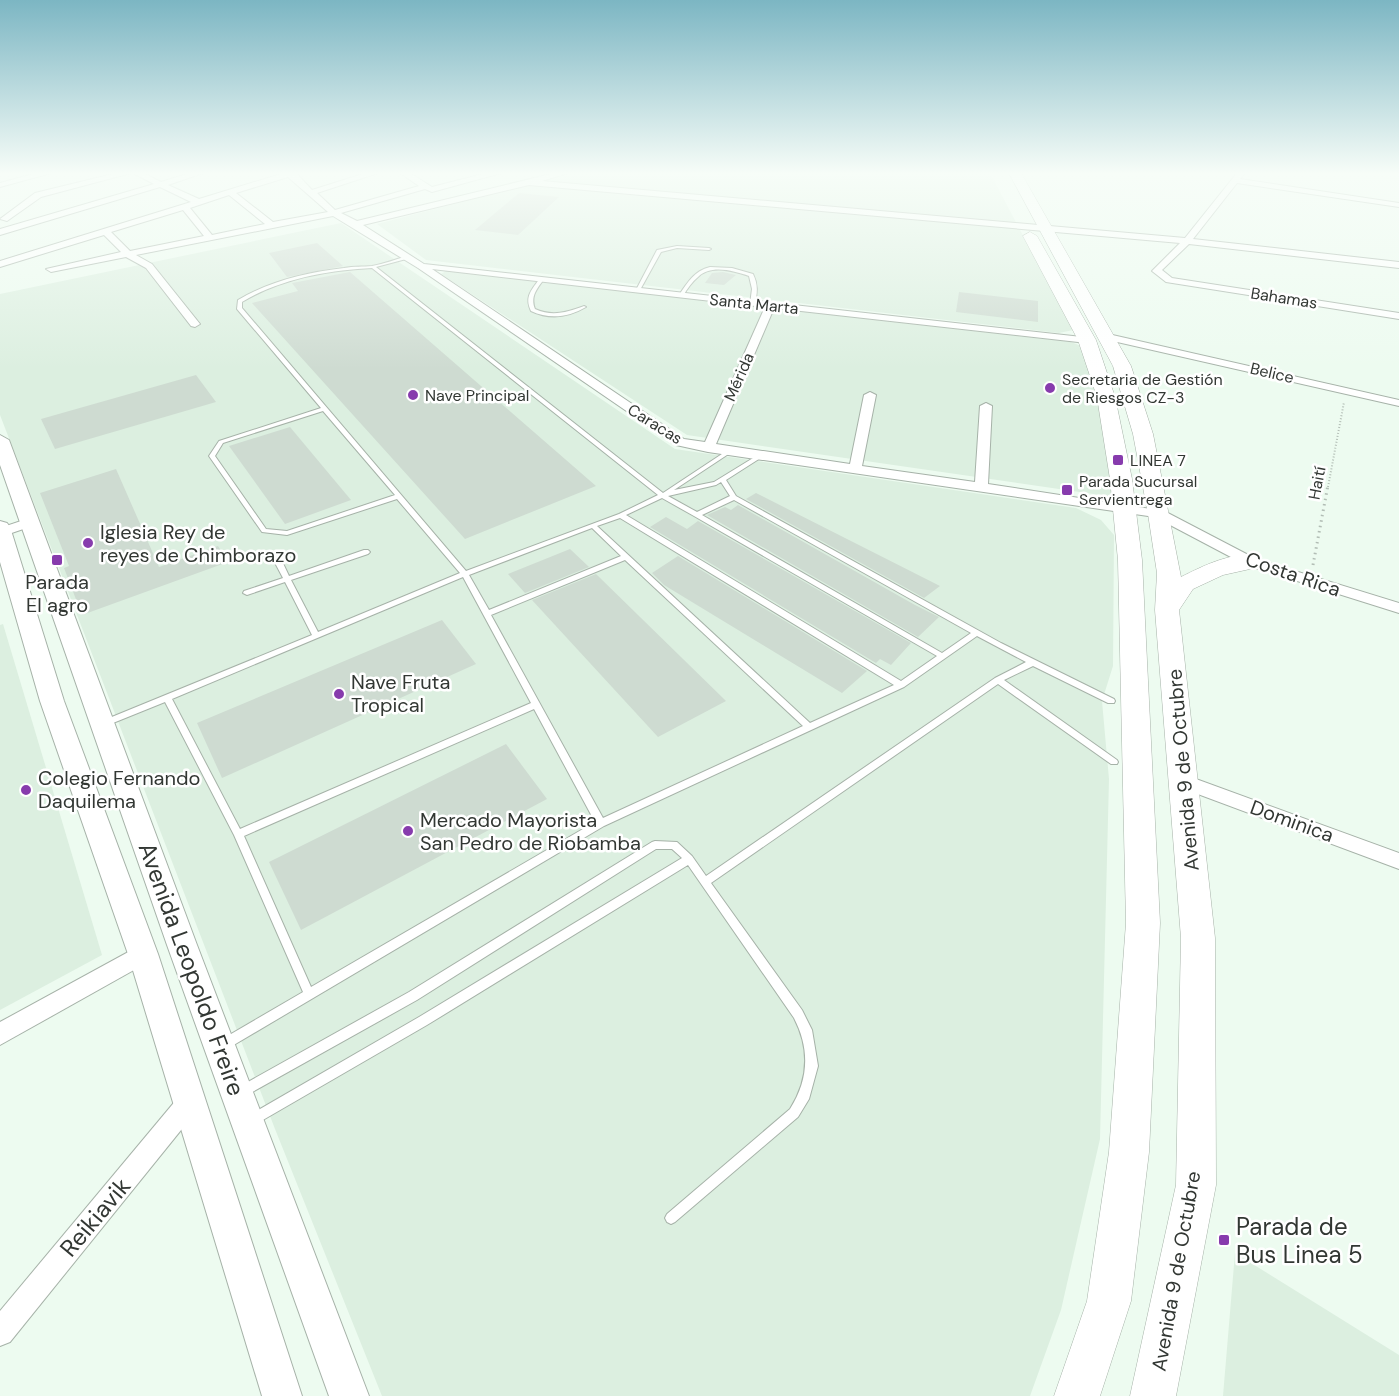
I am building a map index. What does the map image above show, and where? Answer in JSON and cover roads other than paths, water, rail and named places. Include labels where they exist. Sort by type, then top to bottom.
[{"type":"main road","name":"Avenida 9 de Octubre","points":[[1031,238],[1087,340],[1106,397],[1114,431],[1130,560],[1142,935],[1129,1152],[1110,1289],[1077,1396]]},
{"type":"main road","name":"Avenida 9 de Octubre","points":[[1051,238],[1122,366],[1143,434],[1169,573],[1167,610],[1198,938],[1196,1185],[1153,1396]]},
{"type":"main road","name":"Avenida Leopoldo Freire","points":[[0,440],[88,687],[349,1396]]},
{"type":"main road","name":"Avenida Leopoldo Freire","points":[[0,531],[52,701],[143,954],[282,1396]]},
{"type":"main road","points":[[1167,610],[1185,584],[1216,569],[1251,562]]},
{"type":"main road","points":[[52,701],[88,687]]},
{"type":"street","points":[[0,264],[86,238]]},
{"type":"street","points":[[112,238],[128,254],[149,266],[195,324]]},
{"type":"street","points":[[51,269],[209,238]]},
{"type":"street","name":"Caracas","points":[[378,238],[680,442],[760,456],[981,486],[1159,514]]},
{"type":"street","points":[[1153,238],[1355,258],[1399,265]]},
{"type":"street","name":"Bahamas","points":[[1187,241],[1156,271],[1169,280],[1399,316]]},
{"type":"street","name":"Santa Marta","points":[[421,266],[1087,340]]},
{"type":"street","name":"Mérida","points":[[708,448],[770,306]]},
{"type":"street","name":"Belice","points":[[1108,337],[1135,340],[1399,404]]},
{"type":"street","points":[[855,470],[870,395]]},
{"type":"street","points":[[981,486],[986,406]]},
{"type":"street","name":"Costa Rica","points":[[1159,514],[1251,562],[1399,608]]},
{"type":"street","points":[[0,531],[30,522]]},
{"type":"street","name":"Dominica","points":[[1185,782],[1399,861]]},
{"type":"street","points":[[0,1034],[143,954]]},
{"type":"street","name":"Reikiavik","points":[[0,1332],[190,1101]]},
{"type":"lane","points":[[639,290],[659,250],[677,247],[709,249]]},
{"type":"lane","points":[[408,257],[373,267],[344,268],[289,281],[247,295],[240,301],[239,308],[465,574],[602,823]]},
{"type":"lane","points":[[373,267],[662,495],[942,656]]},
{"type":"lane","points":[[681,296],[698,273],[705,270],[741,271],[751,275],[754,281],[755,292],[752,304]]},
{"type":"lane","points":[[542,279],[530,296],[529,303],[532,310],[553,316],[566,315],[584,307]]},
{"type":"lane","points":[[324,409],[221,442],[215,448],[212,456],[264,531],[286,533],[399,496]]},
{"type":"lane","points":[[102,725],[465,574],[621,515],[662,495],[730,451]]},
{"type":"lane","points":[[662,495],[723,480],[760,456]]},
{"type":"lane","points":[[723,480],[734,497],[976,633],[1111,701]]},
{"type":"lane","points":[[696,515],[734,497]]},
{"type":"lane","points":[[621,515],[901,685]]},
{"type":"lane","points":[[593,526],[809,727]]},
{"type":"lane","points":[[247,593],[366,552]]},
{"type":"lane","points":[[487,614],[626,557]]},
{"type":"lane","points":[[278,561],[316,636]]},
{"type":"lane","points":[[220,1046],[602,823],[901,685],[976,633]]},
{"type":"lane","points":[[705,882],[998,680],[1034,662]]},
{"type":"lane","points":[[998,680],[1114,762]]},
{"type":"lane","points":[[167,698],[238,834],[309,994]]},
{"type":"lane","points":[[238,834],[537,704]]},
{"type":"lane","points":[[239,1093],[413,996],[655,845],[674,845],[689,859],[798,1014],[811,1048],[812,1066],[803,1098],[794,1113],[671,1218]]},
{"type":"lane","points":[[248,1122],[423,1021],[689,859]]},
{"type":"place","name":"Secretaria de Gestión de Riesgos CZ-3","points":[[1050,388]]},
{"type":"place","name":"Nave Principal","points":[[413,395]]},
{"type":"place","name":"LINEA 7","points":[[1118,460]]},
{"type":"place","name":"Parada Sucursal Servientrega","points":[[1067,490]]},
{"type":"place","name":"Iglesia Rey de reyes de Chimborazo","points":[[88,543]]},
{"type":"place","name":"Parada El agro","points":[[57,560]]},
{"type":"place","name":"Nave Fruta Tropical","points":[[339,694]]},
{"type":"place","name":"Colegio Fernando Daquilema","points":[[26,790]]},
{"type":"place","name":"Mercado Mayorista San Pedro de Riobamba","points":[[408,831]]},
{"type":"place","name":"Parada de Bus Linea 5","points":[[1224,1240]]}]
